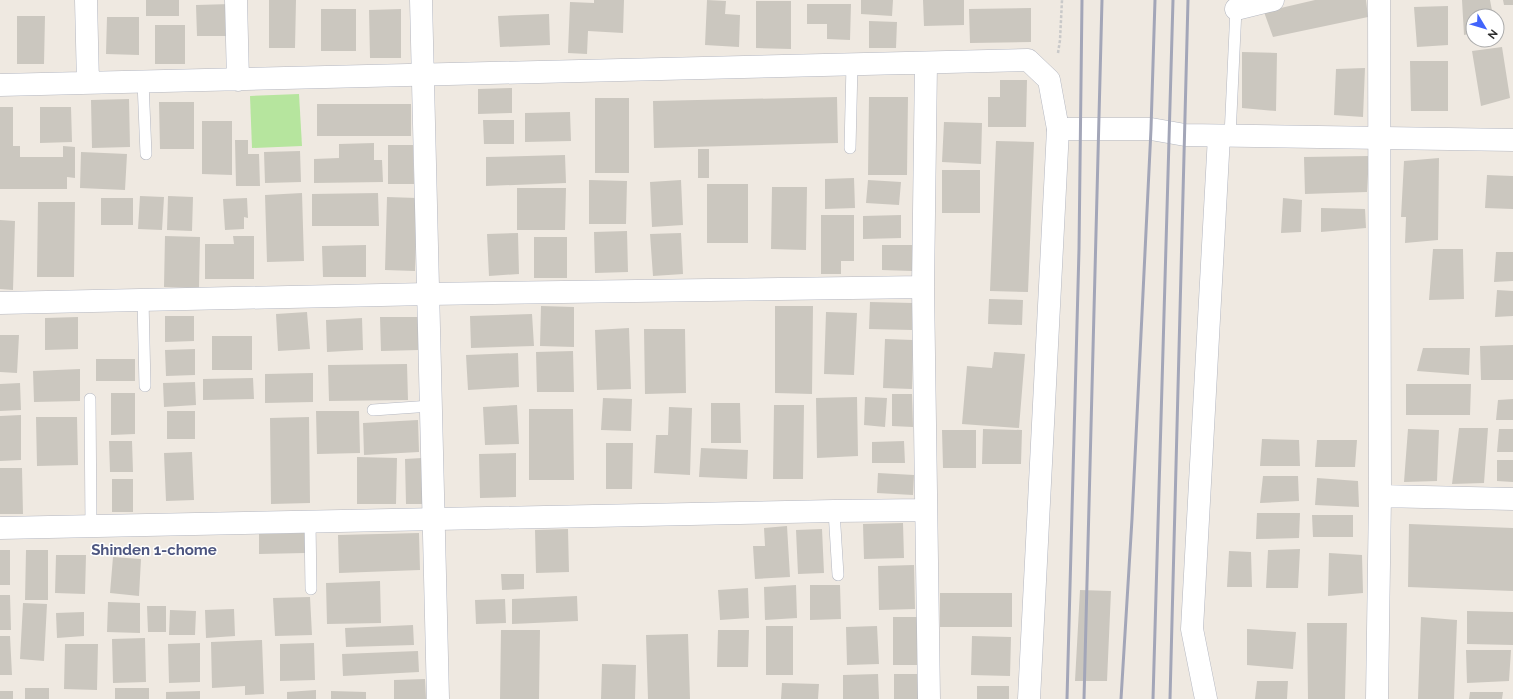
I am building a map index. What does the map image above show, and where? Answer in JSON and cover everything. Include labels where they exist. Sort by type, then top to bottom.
[{"type":"street","points":[[86,0],[88,83]]},
{"type":"street","points":[[236,0],[238,80]]},
{"type":"street","points":[[421,0],[438,699]]},
{"type":"street","points":[[1236,8],[1273,0]]},
{"type":"street","points":[[1377,699],[1380,496],[1378,139],[1379,0]]},
{"type":"street","points":[[0,85],[852,66],[1028,60],[1049,80],[1058,129],[1029,699]]},
{"type":"street","points":[[926,64],[923,287],[929,699]]},
{"type":"street","points":[[1058,129],[1151,129],[1185,135],[1225,136],[1513,140]]},
{"type":"street","points":[[1206,699],[1192,629],[1225,136]]},
{"type":"street","points":[[0,303],[428,294],[923,287]]},
{"type":"street","points":[[1380,496],[1513,499]]},
{"type":"street","points":[[0,528],[926,510]]},
{"type":"lane","points":[[1225,136],[1236,8]]},
{"type":"lane","points":[[850,148],[852,66]]},
{"type":"lane","points":[[143,82],[146,154]]},
{"type":"lane","points":[[143,300],[145,386]]},
{"type":"lane","points":[[90,399],[90,526]]},
{"type":"lane","points":[[373,410],[431,406]]},
{"type":"lane","points":[[834,511],[838,575]]},
{"type":"lane","points":[[310,522],[311,589]]},
{"type":"path","points":[[1049,80],[1056,65],[1060,40],[1062,0]]},
{"type":"green space","points":[[299,94],[302,146],[252,148],[250,96]]},
{"type":"building","points":[[146,0],[179,0],[179,16],[146,16]]},
{"type":"building","points":[[269,0],[296,0],[295,48],[269,48]]},
{"type":"building","points":[[594,0],[624,0],[623,33],[588,31],[587,54],[568,53],[570,2],[594,3]]},
{"type":"building","points":[[707,0],[726,1],[725,14],[740,15],[739,47],[705,45]]},
{"type":"building","points":[[861,0],[893,0],[892,16],[861,14]]},
{"type":"building","points":[[923,0],[964,0],[964,25],[924,26]]},
{"type":"building","points":[[1315,0],[1366,0],[1368,17],[1273,37],[1264,12]]},
{"type":"building","points":[[1462,0],[1490,0],[1492,8],[1465,8],[1464,35]]},
{"type":"building","points":[[1503,0],[1513,0],[1513,5],[1504,5]]},
{"type":"building","points":[[756,1],[791,1],[791,49],[756,48]]},
{"type":"building","points":[[231,4],[231,36],[197,36],[196,5]]},
{"type":"building","points":[[807,4],[851,4],[850,40],[827,39],[827,24],[807,24]]},
{"type":"building","points":[[1448,6],[1448,45],[1417,47],[1414,7]]},
{"type":"building","points":[[1031,8],[1031,42],[970,43],[969,9]]},
{"type":"building","points":[[321,9],[356,9],[356,51],[321,51]]},
{"type":"building","points":[[401,9],[401,58],[370,58],[369,10]]},
{"type":"building","points":[[549,14],[550,45],[500,47],[498,16]]},
{"type":"building","points":[[17,16],[45,16],[44,64],[17,64]]},
{"type":"building","points":[[107,17],[139,17],[139,55],[106,54]]},
{"type":"building","points":[[869,21],[897,22],[896,48],[869,48]]},
{"type":"building","points":[[155,25],[185,25],[185,64],[155,64]]},
{"type":"building","points":[[1502,48],[1510,98],[1481,106],[1472,51]]},
{"type":"building","points":[[1242,52],[1277,53],[1276,111],[1242,108]]},
{"type":"building","points":[[1410,61],[1448,61],[1448,111],[1411,111]]},
{"type":"building","points":[[1365,68],[1363,117],[1334,115],[1336,69]]},
{"type":"building","points":[[1000,80],[1027,80],[1026,127],[988,127],[988,97],[1000,97]]},
{"type":"building","points":[[512,88],[512,113],[478,114],[478,89]]},
{"type":"building","points":[[837,97],[838,143],[654,148],[653,101]]},
{"type":"building","points":[[869,97],[908,97],[907,175],[868,175]]},
{"type":"building","points":[[595,98],[629,98],[629,173],[595,173]]},
{"type":"building","points":[[129,99],[130,147],[92,148],[91,100]]},
{"type":"building","points":[[159,102],[194,102],[194,149],[160,149]]},
{"type":"building","points":[[317,104],[411,104],[411,136],[317,136]]},
{"type":"building","points":[[0,107],[13,107],[13,146],[20,146],[20,157],[63,157],[63,146],[75,147],[75,178],[67,177],[67,189],[0,189]]},
{"type":"building","points":[[40,107],[71,107],[72,142],[40,143]]},
{"type":"building","points":[[570,112],[571,141],[525,142],[525,113]]},
{"type":"building","points":[[483,120],[514,120],[514,144],[484,144]]},
{"type":"building","points":[[202,121],[232,121],[232,175],[202,174]]},
{"type":"building","points":[[944,122],[982,123],[981,164],[942,162]]},
{"type":"building","points":[[235,140],[248,140],[248,154],[259,154],[260,186],[236,186]]},
{"type":"building","points":[[996,141],[1034,142],[1028,292],[990,291]]},
{"type":"building","points":[[374,143],[374,160],[382,160],[383,182],[314,183],[314,159],[339,158],[339,144]]},
{"type":"building","points":[[388,145],[413,145],[414,184],[388,184]]},
{"type":"building","points":[[698,149],[709,149],[709,178],[698,178]]},
{"type":"building","points":[[300,151],[301,182],[265,183],[264,152]]},
{"type":"building","points":[[81,152],[127,154],[125,190],[80,188]]},
{"type":"building","points":[[565,155],[566,183],[486,186],[486,157]]},
{"type":"building","points":[[1369,156],[1367,192],[1305,194],[1304,157]]},
{"type":"building","points":[[1439,158],[1438,240],[1405,243],[1406,217],[1401,217],[1404,161]]},
{"type":"building","points":[[942,170],[980,170],[980,213],[942,213]]},
{"type":"building","points":[[1487,175],[1513,176],[1513,209],[1485,208]]},
{"type":"building","points":[[854,178],[855,208],[825,209],[825,179]]},
{"type":"building","points":[[589,180],[627,181],[626,224],[589,224]]},
{"type":"building","points":[[681,180],[683,225],[652,227],[650,182]]},
{"type":"building","points":[[868,180],[901,182],[899,205],[866,203]]},
{"type":"building","points":[[707,184],[748,184],[748,243],[707,243]]},
{"type":"building","points":[[772,187],[807,187],[806,250],[771,249]]},
{"type":"building","points":[[517,188],[566,188],[565,230],[517,230]]},
{"type":"building","points":[[302,193],[304,261],[267,262],[265,195]]},
{"type":"building","points":[[378,193],[379,226],[312,226],[312,194]]},
{"type":"building","points":[[140,196],[164,197],[162,230],[138,229]]},
{"type":"building","points":[[168,196],[193,197],[192,231],[167,230]]},
{"type":"building","points":[[387,197],[417,198],[415,271],[385,270]]},
{"type":"building","points":[[101,198],[133,198],[133,225],[101,225]]},
{"type":"building","points":[[247,198],[248,218],[244,217],[244,229],[225,230],[223,199]]},
{"type":"building","points":[[1283,198],[1302,200],[1301,232],[1281,233]]},
{"type":"building","points":[[38,202],[75,202],[74,277],[37,277]]},
{"type":"building","points":[[1321,208],[1365,209],[1366,228],[1321,232]]},
{"type":"building","points":[[821,215],[854,215],[854,261],[841,261],[841,274],[821,274]]},
{"type":"building","points":[[901,215],[901,238],[863,239],[863,216]]},
{"type":"building","points":[[0,220],[15,221],[13,290],[0,289]]},
{"type":"building","points":[[627,231],[628,272],[595,273],[594,232]]},
{"type":"building","points":[[518,233],[519,274],[489,276],[487,234]]},
{"type":"building","points":[[681,233],[683,274],[653,276],[650,234]]},
{"type":"building","points":[[165,236],[200,237],[199,288],[164,287]]},
{"type":"building","points":[[233,236],[254,236],[254,279],[205,279],[205,244],[234,244]]},
{"type":"building","points":[[534,237],[567,237],[567,278],[534,278]]},
{"type":"building","points":[[366,245],[366,277],[323,277],[322,246]]},
{"type":"building","points":[[882,245],[913,245],[912,271],[882,270]]},
{"type":"building","points":[[1433,249],[1463,249],[1464,299],[1429,300]]},
{"type":"building","points":[[1496,252],[1513,252],[1513,281],[1494,282]]},
{"type":"building","points":[[1497,290],[1513,291],[1513,316],[1495,317]]},
{"type":"building","points":[[989,299],[1023,300],[1022,325],[988,324]]},
{"type":"building","points":[[870,302],[913,303],[912,330],[869,329]]},
{"type":"building","points":[[541,306],[574,307],[574,347],[540,346]]},
{"type":"building","points":[[775,306],[813,306],[812,394],[775,393]]},
{"type":"building","points":[[307,312],[310,349],[278,351],[276,314]]},
{"type":"building","points":[[826,312],[857,313],[854,375],[824,374]]},
{"type":"building","points":[[532,314],[534,346],[471,348],[470,316]]},
{"type":"building","points":[[165,316],[194,316],[194,341],[165,342]]},
{"type":"building","points":[[78,317],[78,349],[45,350],[45,318]]},
{"type":"building","points":[[380,317],[419,317],[419,350],[381,351]]},
{"type":"building","points":[[362,318],[363,350],[327,352],[326,320]]},
{"type":"building","points":[[629,328],[631,389],[597,390],[595,330]]},
{"type":"building","points":[[644,329],[685,329],[686,393],[645,394]]},
{"type":"building","points":[[0,335],[19,335],[17,373],[0,372]]},
{"type":"building","points":[[212,336],[252,336],[252,370],[212,370]]},
{"type":"building","points":[[885,339],[913,340],[912,389],[883,388]]},
{"type":"building","points":[[1513,345],[1513,380],[1481,380],[1480,346]]},
{"type":"building","points":[[1423,348],[1470,348],[1469,375],[1417,371]]},
{"type":"building","points":[[195,349],[195,375],[166,376],[165,350]]},
{"type":"building","points":[[573,351],[574,392],[537,392],[536,352]]},
{"type":"building","points":[[994,352],[1025,354],[1019,428],[962,424],[967,366],[992,368]]},
{"type":"building","points":[[518,353],[519,387],[468,390],[466,355]]},
{"type":"building","points":[[96,359],[135,359],[135,381],[96,381]]},
{"type":"building","points":[[407,364],[408,400],[329,401],[328,365]]},
{"type":"building","points":[[80,369],[80,401],[34,402],[33,371]]},
{"type":"building","points":[[313,373],[313,402],[265,403],[265,374]]},
{"type":"building","points":[[253,378],[254,399],[203,400],[203,379]]},
{"type":"building","points":[[195,382],[196,405],[164,407],[163,383]]},
{"type":"building","points":[[20,383],[21,410],[0,411],[0,384]]},
{"type":"building","points":[[1406,384],[1471,384],[1470,415],[1406,415]]},
{"type":"building","points":[[111,393],[135,393],[135,434],[111,435]]},
{"type":"building","points":[[892,394],[912,394],[913,427],[892,426]]},
{"type":"building","points":[[857,397],[858,456],[817,458],[816,398]]},
{"type":"building","points":[[865,397],[887,398],[885,427],[864,425]]},
{"type":"building","points":[[603,398],[632,399],[631,431],[601,430]]},
{"type":"building","points":[[1513,399],[1513,420],[1496,420],[1498,400]]},
{"type":"building","points":[[711,403],[740,403],[741,443],[711,443]]},
{"type":"building","points":[[517,405],[519,444],[485,445],[483,407]]},
{"type":"building","points":[[774,405],[804,405],[803,479],[773,479]]},
{"type":"building","points":[[669,407],[692,408],[690,475],[654,473],[656,435],[668,435]]},
{"type":"building","points":[[529,409],[573,409],[574,480],[529,480]]},
{"type":"building","points":[[167,411],[195,411],[195,439],[167,439]]},
{"type":"building","points":[[316,411],[359,411],[360,453],[317,454]]},
{"type":"building","points":[[21,415],[21,460],[0,461],[0,416]]},
{"type":"building","points":[[36,417],[77,417],[78,465],[37,466]]},
{"type":"building","points":[[309,417],[310,503],[271,504],[270,418]]},
{"type":"building","points":[[418,420],[419,452],[364,455],[363,423]]},
{"type":"building","points":[[1459,428],[1488,428],[1484,483],[1452,484]]},
{"type":"building","points":[[983,429],[1022,430],[1021,464],[982,464]]},
{"type":"building","points":[[1408,429],[1439,430],[1437,481],[1404,482]]},
{"type":"building","points":[[1499,429],[1513,429],[1513,452],[1497,452]]},
{"type":"building","points":[[942,430],[976,430],[976,468],[943,468]]},
{"type":"building","points":[[1262,439],[1299,440],[1300,466],[1260,466]]},
{"type":"building","points":[[1317,440],[1357,440],[1355,467],[1315,467]]},
{"type":"building","points":[[109,441],[132,441],[133,472],[110,472]]},
{"type":"building","points":[[904,441],[905,463],[872,463],[872,442]]},
{"type":"building","points":[[606,443],[633,443],[632,489],[606,489]]},
{"type":"building","points":[[701,448],[748,450],[747,479],[699,477]]},
{"type":"building","points":[[192,452],[194,500],[166,501],[164,453]]},
{"type":"building","points":[[516,453],[516,497],[480,498],[479,454]]},
{"type":"building","points":[[357,457],[397,458],[396,504],[357,504]]},
{"type":"building","points":[[422,458],[423,504],[406,504],[405,459]]},
{"type":"building","points":[[1497,460],[1513,460],[1513,482],[1497,481]]},
{"type":"building","points":[[0,468],[22,468],[23,514],[0,514]]},
{"type":"building","points":[[878,473],[914,475],[913,495],[877,493]]},
{"type":"building","points":[[1263,476],[1298,476],[1299,501],[1260,503]]},
{"type":"building","points":[[1317,478],[1358,481],[1359,507],[1315,505]]},
{"type":"building","points":[[112,479],[133,479],[133,512],[112,512]]},
{"type":"building","points":[[1257,513],[1300,513],[1299,538],[1256,539]]},
{"type":"building","points":[[1312,515],[1353,515],[1353,537],[1313,537]]},
{"type":"building","points":[[903,523],[904,558],[864,559],[863,524]]},
{"type":"building","points":[[1409,524],[1513,528],[1513,591],[1408,587]]},
{"type":"building","points":[[787,526],[790,577],[755,579],[753,546],[765,546],[764,528]]},
{"type":"building","points":[[568,529],[569,572],[536,573],[535,530]]},
{"type":"building","points":[[822,529],[824,573],[798,574],[796,530]]},
{"type":"building","points":[[305,533],[305,553],[259,554],[259,534]]},
{"type":"building","points":[[419,533],[420,570],[339,573],[338,535]]},
{"type":"building","points":[[1300,549],[1298,588],[1266,588],[1268,550]]},
{"type":"building","points":[[0,550],[10,550],[10,585],[0,585]]},
{"type":"building","points":[[26,550],[48,550],[48,600],[25,600]]},
{"type":"building","points":[[1229,551],[1251,552],[1252,587],[1227,587]]},
{"type":"building","points":[[1329,553],[1362,555],[1363,593],[1328,596]]},
{"type":"building","points":[[56,555],[86,555],[85,594],[55,593]]},
{"type":"building","points":[[113,557],[141,559],[139,596],[110,593]]},
{"type":"building","points":[[914,565],[915,609],[879,610],[878,566]]},
{"type":"building","points":[[501,574],[524,574],[524,589],[502,590]]},
{"type":"building","points":[[380,581],[381,623],[327,624],[326,583]]},
{"type":"building","points":[[796,585],[797,618],[765,620],[764,587]]},
{"type":"building","points":[[810,585],[840,585],[841,619],[810,620]]},
{"type":"building","points":[[748,588],[749,618],[720,620],[718,590]]},
{"type":"building","points":[[1080,590],[1111,591],[1107,681],[1075,681]]},
{"type":"building","points":[[940,593],[1012,593],[1012,627],[940,627]]},
{"type":"building","points":[[0,595],[10,595],[11,630],[0,630]]},
{"type":"building","points":[[577,596],[578,621],[512,624],[512,599]]},
{"type":"building","points":[[310,597],[312,635],[275,636],[273,598]]},
{"type":"building","points":[[505,599],[506,623],[476,624],[475,600]]},
{"type":"building","points":[[108,602],[140,603],[140,633],[107,632]]},
{"type":"building","points":[[23,603],[47,604],[44,661],[20,659]]},
{"type":"building","points":[[147,606],[166,606],[166,632],[148,632]]},
{"type":"building","points":[[234,609],[235,636],[206,638],[205,610]]},
{"type":"building","points":[[170,610],[196,611],[195,635],[169,635]]},
{"type":"building","points":[[1467,611],[1513,612],[1513,645],[1467,644]]},
{"type":"building","points":[[84,612],[84,636],[57,638],[56,613]]},
{"type":"building","points":[[893,617],[920,617],[920,665],[893,665]]},
{"type":"building","points":[[1421,617],[1457,620],[1454,699],[1418,699]]},
{"type":"building","points":[[1307,623],[1347,623],[1345,699],[1308,699]]},
{"type":"building","points":[[413,625],[414,645],[346,647],[345,628]]},
{"type":"building","points":[[766,626],[793,626],[793,675],[766,675]]},
{"type":"building","points":[[877,626],[879,664],[847,665],[846,627]]},
{"type":"building","points":[[1247,629],[1296,632],[1293,669],[1247,665]]},
{"type":"building","points":[[501,630],[540,630],[539,699],[500,699]]},
{"type":"building","points":[[718,630],[749,630],[748,667],[717,667]]},
{"type":"building","points":[[688,634],[690,699],[648,699],[646,635]]},
{"type":"building","points":[[0,636],[10,636],[12,675],[0,675]]},
{"type":"building","points":[[972,636],[1011,637],[1010,676],[971,675]]},
{"type":"building","points":[[145,638],[146,682],[113,683],[112,639]]},
{"type":"building","points":[[262,640],[264,694],[245,695],[245,686],[212,688],[211,642]]},
{"type":"building","points":[[200,643],[200,682],[169,683],[168,644]]},
{"type":"building","points":[[314,643],[315,680],[280,681],[280,644]]},
{"type":"building","points":[[65,644],[98,644],[97,690],[64,689]]},
{"type":"building","points":[[1466,650],[1511,650],[1509,681],[1467,683]]},
{"type":"building","points":[[418,651],[419,672],[343,676],[342,654]]},
{"type":"building","points":[[602,664],[636,665],[635,699],[601,699]]},
{"type":"building","points":[[878,674],[879,699],[843,699],[843,675]]},
{"type":"building","points":[[894,674],[918,674],[918,699],[894,699]]},
{"type":"building","points":[[425,679],[426,699],[394,699],[394,680]]},
{"type":"building","points":[[1257,681],[1288,681],[1287,699],[1255,699]]},
{"type":"building","points":[[782,683],[819,684],[818,699],[781,699]]},
{"type":"building","points":[[977,686],[1009,686],[1009,699],[977,699]]},
{"type":"building","points":[[25,688],[49,688],[49,699],[25,699]]},
{"type":"building","points":[[115,688],[149,688],[149,699],[115,699]]},
{"type":"building","points":[[316,690],[316,699],[287,699],[287,692]]},
{"type":"building","points":[[0,691],[13,691],[13,699],[0,699]]},
{"type":"building","points":[[200,691],[200,699],[166,699],[166,692]]},
{"type":"building","points":[[331,691],[366,692],[366,699],[331,699]]},
{"type":"building","points":[[1470,692],[1503,692],[1502,699],[1469,699]]},
{"type":"railway","points":[[1067,699],[1079,249],[1082,0]]},
{"type":"railway","points":[[1084,699],[1102,0]]},
{"type":"railway","points":[[1121,699],[1132,519],[1151,129],[1155,0]]},
{"type":"railway","points":[[1153,699],[1173,0]]},
{"type":"railway","points":[[1170,699],[1188,0]]},
{"type":"district","name":"Shinden 1-chome","points":[[154,550]]}]
